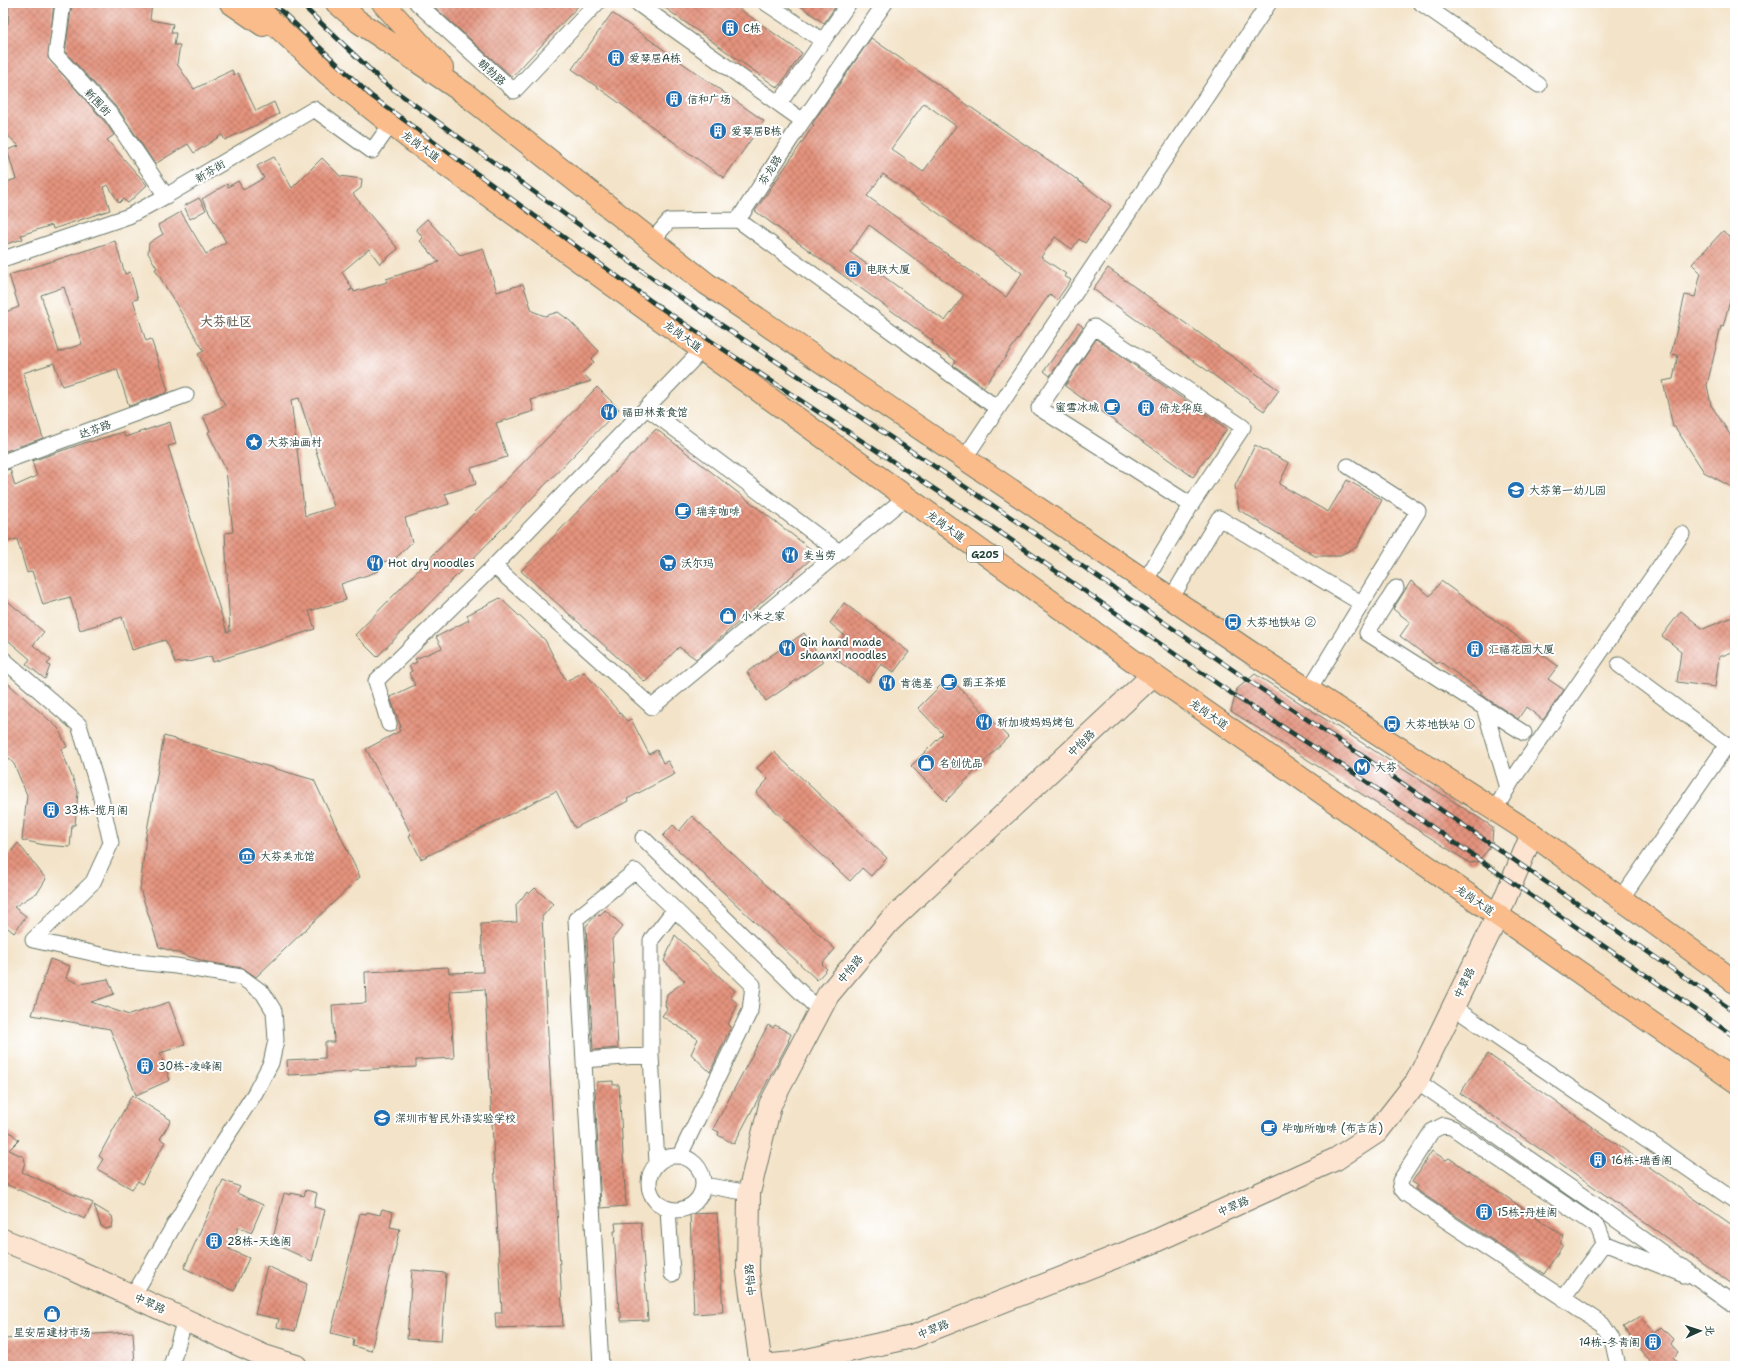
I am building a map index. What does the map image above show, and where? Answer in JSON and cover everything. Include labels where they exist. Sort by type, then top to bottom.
[{"type":"highway","points":[[231,3],[316,63]]},
{"type":"highway","name":"龙岗大道","points":[[252,3],[328,74],[391,124],[906,498],[1153,675],[1735,1081]]},
{"type":"highway","points":[[337,3],[359,22],[464,93],[707,284],[1171,599],[1308,690],[1532,834],[1735,982]]},
{"type":"highway","points":[[383,3],[464,93]]},
{"type":"main road","name":"中怡路","points":[[761,1366],[748,1272],[749,1192],[770,1105],[828,995],[889,922],[1153,675]]},
{"type":"main road","name":"中翠路","points":[[761,1366],[793,1363],[912,1337],[1151,1243],[1336,1159],[1377,1132],[1417,1081],[1498,916],[1532,834]]},
{"type":"main road","name":"中翠路","points":[[3,1240],[67,1266],[264,1356],[296,1366]]},
{"type":"street","name":"新围街","points":[[64,3],[56,55],[112,116],[166,196]]},
{"type":"street","name":"朝勃路","points":[[417,3],[514,91],[597,3]]},
{"type":"street","points":[[637,3],[803,121]]},
{"type":"street","points":[[766,3],[823,40]]},
{"type":"street","points":[[779,104],[849,3]]},
{"type":"street","name":"芬龙路","points":[[738,220],[803,121],[885,3]]},
{"type":"street","points":[[964,459],[1269,3]]},
{"type":"street","points":[[1421,3],[1539,85]]},
{"type":"street","name":"新芬街","points":[[3,259],[129,216],[166,196],[314,108],[372,150],[391,124]]},
{"type":"street","points":[[652,241],[669,221],[738,220],[998,408]]},
{"type":"street","points":[[1145,581],[1191,505],[1243,427],[1094,327],[1039,408],[1191,505]]},
{"type":"street","points":[[389,724],[376,681],[494,566],[702,350]]},
{"type":"street","name":"达芬路","points":[[3,462],[75,437],[186,395]]},
{"type":"street","points":[[647,408],[839,552]]},
{"type":"street","points":[[1308,690],[1418,511],[1348,466]]},
{"type":"street","points":[[494,566],[652,706],[906,498]]},
{"type":"street","points":[[1171,599],[1219,518],[1361,603]]},
{"type":"street","points":[[1495,810],[1508,788],[1682,534]]},
{"type":"street","points":[[1396,588],[1367,633],[1524,733]]},
{"type":"street","points":[[3,659],[79,725],[100,794],[111,843],[93,882],[33,940],[128,961],[176,966],[241,978],[263,994],[274,1011],[276,1040],[271,1062],[255,1093],[216,1153],[132,1296]]},
{"type":"street","points":[[1619,665],[1727,746],[1621,899]]},
{"type":"street","points":[[1484,707],[1508,788]]},
{"type":"street","points":[[644,838],[820,1010]]},
{"type":"street","points":[[601,1366],[576,919],[634,871],[753,986],[750,1011],[680,1156]]},
{"type":"street","points":[[657,1163],[651,1055],[651,940],[674,908]]},
{"type":"street","points":[[1453,1007],[1735,1201]]},
{"type":"street","points":[[584,1060],[651,1055]]},
{"type":"street","points":[[1417,1081],[1735,1305]]},
{"type":"street","points":[[1618,1366],[1612,1339],[1602,1324],[1406,1194],[1401,1188],[1400,1181],[1432,1131],[1444,1125],[1453,1128],[1598,1227],[1604,1244],[1705,1283]]},
{"type":"street","points":[[670,1156],[680,1156],[697,1164],[702,1174],[704,1185],[702,1193],[696,1202],[688,1208],[677,1211],[668,1209],[658,1203],[650,1191],[649,1183],[651,1172],[657,1163],[670,1156]]},
{"type":"street","points":[[704,1185],[749,1192]]},
{"type":"street","points":[[668,1209],[672,1274]]},
{"type":"street","points":[[1563,1299],[1604,1244]]},
{"type":"street","points":[[171,1366],[185,1320]]},
{"type":"building","points":[[9,3],[54,3],[48,58],[105,122],[114,135],[107,140],[147,185],[128,203],[123,199],[119,203],[108,185],[103,187],[110,210],[53,229],[52,225],[21,235],[23,239],[3,245],[3,183],[16,179],[7,150],[19,146],[3,131],[3,24],[8,24]]},
{"type":"building","points":[[72,3],[152,3],[150,20],[173,24],[171,33],[176,33],[174,45],[180,45],[177,64],[194,89],[232,70],[234,75],[238,73],[256,111],[274,102],[279,114],[225,140],[222,135],[194,153],[188,144],[155,164],[119,110],[65,52]]},
{"type":"building","points":[[430,3],[581,3],[512,77]]},
{"type":"building","name":"C栋","points":[[658,3],[731,3],[802,53],[778,88]]},
{"type":"building","points":[[796,3],[838,3],[824,23]]},
{"type":"building","name":"信和广场","points":[[612,13],[764,121],[724,178],[572,69]]},
{"type":"building","points":[[871,38],[1068,173],[1111,206],[1085,243],[1079,239],[1072,249],[1055,237],[1041,257],[1066,274],[1064,276],[1071,280],[1057,300],[1050,294],[984,387],[953,365],[956,361],[932,343],[933,341],[755,211],[814,125],[812,124]],"holes":[[[924,103],[956,126],[923,172],[891,149]],[[883,174],[1022,273],[1006,297],[867,196]],[[869,225],[964,295],[945,321],[850,252]]]},
{"type":"building","points":[[274,157],[292,188],[322,158],[340,176],[362,179],[361,188],[353,194],[398,249],[380,264],[369,249],[342,272],[352,288],[349,291],[353,289],[354,292],[387,282],[386,279],[439,262],[420,241],[423,238],[416,229],[427,219],[460,255],[483,248],[497,292],[523,284],[532,311],[545,316],[558,312],[570,321],[599,351],[591,359],[594,362],[582,373],[591,381],[531,400],[534,411],[496,423],[507,457],[471,468],[476,484],[445,494],[449,504],[405,518],[412,542],[396,558],[377,564],[379,571],[341,584],[346,600],[309,611],[315,629],[213,662],[211,656],[190,662],[175,663],[165,640],[132,650],[122,617],[80,630],[70,597],[43,605],[32,571],[27,573],[17,539],[3,543],[3,471],[10,469],[15,486],[37,476],[32,461],[90,441],[123,432],[125,437],[170,422],[176,444],[168,446],[227,632],[230,632],[225,533],[233,532],[226,470],[208,432],[210,431],[203,416],[225,405],[198,354],[204,351],[155,269],[157,268],[148,253],[149,243],[163,234],[158,225],[181,212],[206,254],[226,242],[202,199],[227,184],[228,187],[238,181],[243,190],[264,178],[257,166]],"holes":[[[299,398],[334,507],[305,516],[291,400]]]},
{"type":"building","points":[[199,198],[206,210],[190,219],[184,206]]},
{"type":"building","points":[[1723,231],[1735,242],[1735,280],[1723,327],[1721,326],[1707,385],[1711,405],[1731,436],[1735,439],[1735,489],[1704,472],[1675,427],[1673,427],[1663,381],[1673,379],[1678,355],[1671,354],[1685,295],[1695,297],[1701,273],[1692,264]]},
{"type":"building","points":[[115,241],[125,274],[130,272],[138,299],[133,300],[146,341],[151,339],[168,390],[166,393],[129,406],[117,369],[62,386],[54,363],[23,373],[43,438],[3,452],[3,313],[19,307],[9,275]],"holes":[[[64,287],[82,344],[59,352],[41,295]]]},
{"type":"building","points":[[1108,268],[1279,390],[1264,411],[1093,289]]},
{"type":"building","points":[[1078,323],[1083,327],[1050,376],[1044,371]]},
{"type":"building","name":"倚龙华庭","points":[[1096,339],[1227,429],[1193,477],[1065,386]]},
{"type":"building","points":[[597,387],[619,409],[377,657],[355,635]]},
{"type":"building","name":"沃尔玛","points":[[656,429],[817,554],[696,659],[679,647],[645,682],[521,571]]},
{"type":"building","points":[[1255,445],[1289,463],[1279,484],[1328,512],[1347,480],[1382,500],[1357,547],[1338,556],[1315,556],[1239,510],[1235,486]]},
{"type":"building","name":"汇福花园大厦","points":[[1411,581],[1430,596],[1441,581],[1558,666],[1548,679],[1564,690],[1543,720],[1526,707],[1518,719],[1480,694],[1482,692],[1439,661],[1437,664],[1400,636],[1410,622],[1393,609]]},
{"type":"building","points":[[3,597],[44,632],[33,645],[51,660],[47,664],[50,666],[45,679],[26,664],[30,659],[3,636]]},
{"type":"building","points":[[500,598],[545,640],[566,681],[584,672],[627,721],[631,719],[649,754],[657,750],[663,763],[668,761],[675,774],[627,799],[628,801],[575,828],[556,791],[421,859],[409,836],[411,835],[406,824],[366,749],[400,731],[399,728],[401,727],[390,697],[415,685],[409,673],[412,671],[409,666],[417,662],[415,659],[442,648],[436,637],[469,620],[467,615]]},
{"type":"building","points":[[844,603],[909,652],[894,672],[881,664],[868,682],[831,656],[844,635],[830,623]]},
{"type":"building","points":[[1681,611],[1703,629],[1735,616],[1735,651],[1719,657],[1715,687],[1677,682],[1681,651],[1662,636]]},
{"type":"building","points":[[804,633],[823,662],[766,701],[747,672]]},
{"type":"building","name":"大芬","points":[[1255,674],[1493,827],[1492,842],[1488,850],[1477,862],[1470,863],[1231,711],[1237,689]]},
{"type":"building","points":[[949,677],[1008,737],[946,801],[911,766],[943,734],[918,708]]},
{"type":"building","name":"33栋-揽月阁","points":[[3,679],[58,728],[67,747],[61,749],[78,792],[75,825],[72,825],[70,847],[44,845],[22,840],[27,795],[14,764],[3,753]]},
{"type":"building","name":"大芬美术馆","points":[[164,736],[314,780],[360,877],[256,977],[243,968],[207,962],[159,947],[140,889],[146,836]]},
{"type":"building","points":[[774,752],[887,858],[871,876],[862,868],[850,881],[756,793],[768,779],[757,768]]},
{"type":"building","points":[[692,816],[835,949],[822,964],[827,969],[817,980],[663,836],[673,825],[679,831]]},
{"type":"building","points":[[18,843],[46,879],[38,892],[14,907],[26,916],[14,933],[3,924],[3,862]]},
{"type":"building","points":[[535,888],[553,904],[542,917],[563,1326],[496,1328],[495,1313],[502,1313],[485,989],[450,991],[454,1058],[416,1060],[416,1067],[288,1075],[287,1060],[325,1058],[325,1042],[334,1042],[332,1005],[366,1003],[365,972],[448,967],[449,973],[483,972],[481,924],[517,922],[516,905],[527,892],[529,894]]},
{"type":"building","points":[[605,910],[623,926],[612,939],[618,1048],[593,1050],[586,926],[597,914],[599,916]]},
{"type":"building","points":[[675,935],[735,991],[730,997],[738,1004],[728,1024],[731,1027],[710,1072],[691,1054],[698,1039],[662,1016],[667,1009],[665,1005],[667,994],[685,981],[664,961]]},
{"type":"building","name":"30栋-凌峰阁","points":[[50,959],[70,966],[66,978],[80,984],[108,979],[114,994],[91,1002],[129,1015],[169,1002],[185,1045],[160,1053],[170,1080],[136,1095],[110,1029],[32,1015]]},
{"type":"building","points":[[768,1025],[773,1028],[775,1025],[791,1034],[789,1041],[734,1144],[718,1135],[719,1132],[713,1129]]},
{"type":"building","name":"16栋-瑞香阁","points":[[1488,1054],[1735,1227],[1735,1286],[1460,1093]]},
{"type":"building","points":[[613,1081],[613,1085],[619,1085],[626,1206],[601,1208],[595,1089],[597,1089],[597,1082]]},
{"type":"building","points":[[132,1095],[171,1120],[160,1139],[165,1142],[142,1184],[138,1181],[132,1189],[97,1169],[103,1159],[99,1156]]},
{"type":"building","points":[[3,1126],[19,1140],[9,1150],[24,1157],[25,1162],[22,1172],[93,1203],[85,1219],[3,1183]]},
{"type":"building","name":"15栋-丹桂阁","points":[[1432,1151],[1446,1160],[1449,1158],[1564,1236],[1560,1243],[1563,1245],[1544,1274],[1415,1189],[1417,1185],[1412,1182]]},
{"type":"building","name":"28栋-天逸阁","points":[[223,1180],[240,1187],[237,1193],[263,1205],[251,1233],[239,1227],[229,1249],[249,1258],[234,1291],[184,1268]]},
{"type":"building","points":[[306,1190],[317,1193],[314,1207],[325,1210],[312,1261],[272,1243],[284,1193],[304,1196]]},
{"type":"building","points":[[94,1205],[112,1216],[112,1227],[106,1229],[101,1226]]},
{"type":"building","points":[[382,1209],[393,1212],[390,1227],[400,1229],[371,1351],[353,1346],[354,1339],[331,1333],[360,1213],[366,1214],[367,1212],[380,1215]]},
{"type":"building","points":[[717,1213],[723,1312],[694,1314],[690,1214]]},
{"type":"building","points":[[641,1222],[648,1320],[621,1321],[621,1312],[619,1312],[614,1231],[616,1231],[615,1223]]},
{"type":"building","points":[[267,1266],[307,1284],[295,1331],[277,1327],[279,1319],[255,1314]]},
{"type":"building","points":[[412,1270],[446,1273],[441,1341],[407,1339]]},
{"type":"building","name":"14栋-冬青阁","points":[[1641,1316],[1655,1332],[1661,1327],[1673,1339],[1670,1344],[1677,1352],[1673,1357],[1682,1366],[1655,1366],[1646,1357],[1623,1327]]},
{"type":"building","points":[[133,1332],[135,1366],[3,1366],[3,1339]]},
{"type":"railway","points":[[273,3],[370,95],[652,302],[1007,537],[1238,698],[1357,775],[1735,1037]]},
{"type":"railway","points":[[300,3],[382,81],[663,286],[1018,522],[1255,685],[1367,759],[1735,1012]]},
{"type":"place","name":"C栋","points":[[730,28]]},
{"type":"place","name":"爱琴居A栋","points":[[616,58]]},
{"type":"place","name":"信和广场","points":[[674,99]]},
{"type":"place","name":"爱琴居B栋","points":[[718,131]]},
{"type":"place","name":"电联大厦","points":[[853,269]]},
{"type":"place","name":"蜜雪冰城","points":[[1112,407]]},
{"type":"place","name":"倚龙华庭","points":[[1146,408]]},
{"type":"place","name":"福田林素食馆","points":[[609,412]]},
{"type":"place","name":"大芬油画村","points":[[254,442]]},
{"type":"place","name":"大芬第一幼儿园","points":[[1516,490]]},
{"type":"place","name":"瑞幸咖啡","points":[[683,511]]},
{"type":"place","name":"麦当劳","points":[[790,555]]},
{"type":"place","name":"Hot dry noodles","points":[[375,563]]},
{"type":"place","name":"沃尔玛","points":[[668,563]]},
{"type":"place","name":"小米之家","points":[[728,616]]},
{"type":"place","name":"大芬地铁站 ②","points":[[1233,622]]},
{"type":"place","name":"Qin hand made shaanxi noodles","points":[[787,648]]},
{"type":"place","name":"汇福花园大厦","points":[[1475,649]]},
{"type":"place","name":"霸王茶姬","points":[[949,682]]},
{"type":"place","name":"肯德基","points":[[887,683]]},
{"type":"place","name":"新加坡妈妈烤包","points":[[984,722]]},
{"type":"place","name":"大芬地铁站 ①","points":[[1392,724]]},
{"type":"place","name":"名创优品","points":[[926,763]]},
{"type":"place","name":"大芬","points":[[1362,767]]},
{"type":"place","name":"33栋-揽月阁","points":[[51,810]]},
{"type":"place","name":"大芬美术馆","points":[[247,856]]},
{"type":"place","name":"30栋-凌峰阁","points":[[145,1066]]},
{"type":"place","name":"深圳市智民外语实验学校","points":[[382,1118]]},
{"type":"place","name":"毕咖所咖啡 (布吉店)","points":[[1269,1128]]},
{"type":"place","name":"16栋-瑞香阁","points":[[1598,1160]]},
{"type":"place","name":"15栋-丹桂阁","points":[[1484,1212]]},
{"type":"place","name":"28栋-天逸阁","points":[[214,1241]]},
{"type":"place","name":"星安居建材市场","points":[[52,1314]]},
{"type":"place","name":"14栋-冬青阁","points":[[1653,1342]]},
{"type":"district","name":"大芬社区","points":[[226,321]]}]
